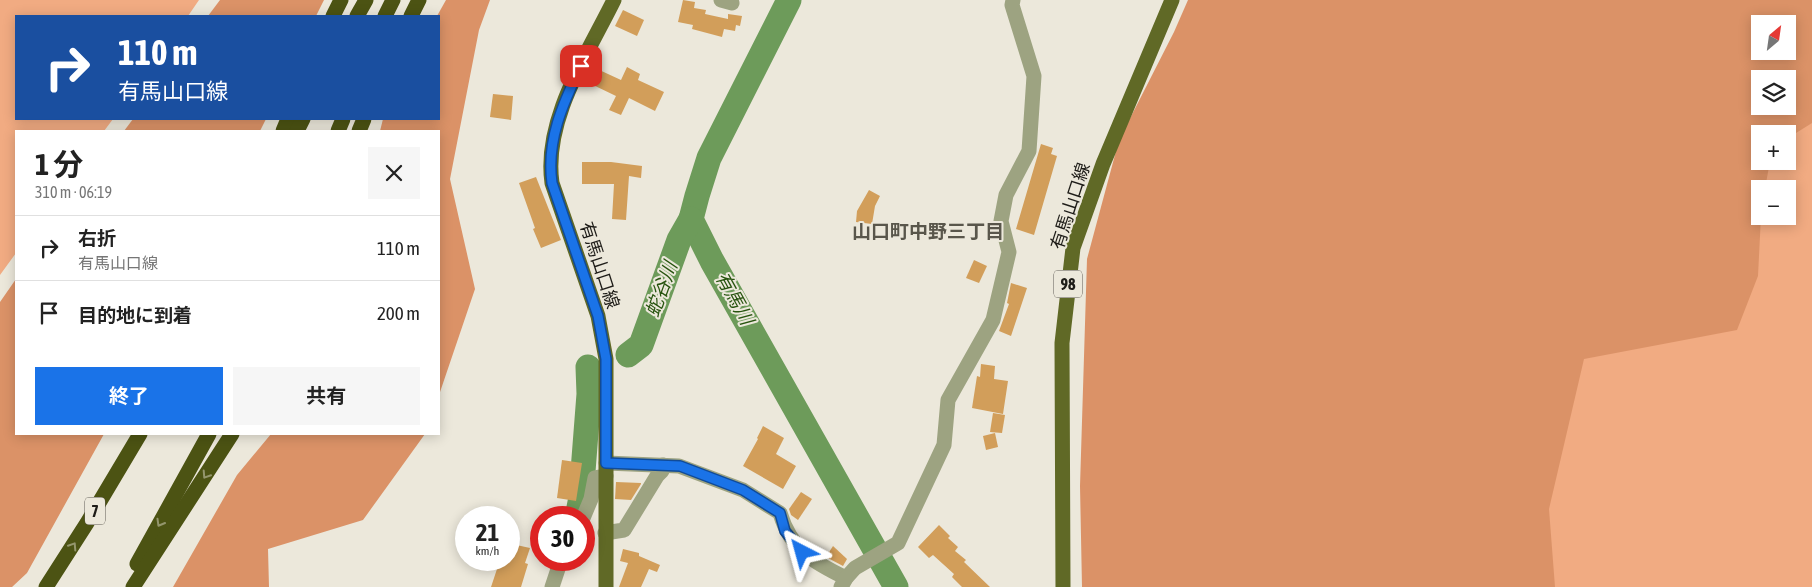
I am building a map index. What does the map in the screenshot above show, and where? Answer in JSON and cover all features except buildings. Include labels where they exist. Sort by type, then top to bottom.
[{"type":"highway","points":[[334,15],[341,0]]},
{"type":"highway","points":[[358,15],[366,0]]},
{"type":"highway","points":[[386,15],[393,0]]},
{"type":"highway","points":[[411,15],[419,0]]},
{"type":"highway","name":"7","points":[[46,587],[87,524],[139,435]]},
{"type":"highway","points":[[123,587],[165,515],[207,435]]},
{"type":"highway","points":[[133,587],[231,435]]},
{"type":"main road","name":"有馬山口線","points":[[606,587],[606,359],[598,316],[552,183],[550,169],[553,143],[565,98],[614,0]]},
{"type":"main road","name":"有馬山口線","points":[[1063,587],[1062,343],[1073,248],[1103,164],[1172,0]]},
{"type":"street","points":[[588,506],[595,478],[606,469],[663,465],[680,466],[719,480],[750,495],[780,513],[785,531],[802,552],[821,566],[847,578],[898,543],[944,445],[948,400],[993,320],[1009,252],[1001,221],[1006,195],[1029,151],[1034,76],[1012,5],[1013,0]]},
{"type":"street","points":[[605,533],[624,530],[662,471],[663,465]]},
{"type":"street","points":[[552,587],[557,571]]},
{"type":"shaded area","points":[[0,0],[199,0],[189,15],[15,15],[15,120],[112,120],[105,130],[15,130],[15,254],[0,275]]},
{"type":"shaded area","points":[[220,0],[324,0],[316,15],[209,15]]},
{"type":"shaded area","points":[[446,0],[490,0],[479,30],[450,179],[475,289],[440,392],[440,130],[380,130],[383,120],[440,120],[440,15],[438,15]]},
{"type":"shaded area","points":[[1188,0],[1812,0],[1812,123],[1796,133],[1796,125],[1751,125],[1751,170],[1768,170],[1767,180],[1751,180],[1751,225],[1761,225],[1758,276],[1737,330],[1584,359],[1549,509],[1555,587],[1082,587],[1080,486],[1087,259],[1119,140],[1174,32]]},
{"type":"shaded area","points":[[1674,0],[1812,0],[1812,587],[1490,587]]},
{"type":"shaded area","points":[[132,120],[266,120],[260,130],[125,130]]},
{"type":"shaded area","points":[[15,280],[15,435],[103,435],[27,573],[12,587],[0,587],[0,302]]},
{"type":"shaded area","points":[[270,435],[424,435],[363,520],[268,549],[269,587],[173,587],[237,475]]},
{"type":"waterway","name":"有馬川","points":[[789,0],[709,158],[691,219],[712,261],[896,587]]},
{"type":"waterway","name":"蛇谷川","points":[[628,355],[641,345],[679,240],[691,219]]},
{"type":"waterway","name":"蛇谷川","points":[[579,506],[589,394],[588,367]]},
{"type":"district","name":"山口町中野三丁目","points":[[928,231]]},
{"type":"route","points":[[581,66],[565,98],[559,117],[551,151],[550,169],[552,183],[598,316],[606,359],[606,463],[680,466],[743,490],[780,513],[785,531],[802,552]]}]
